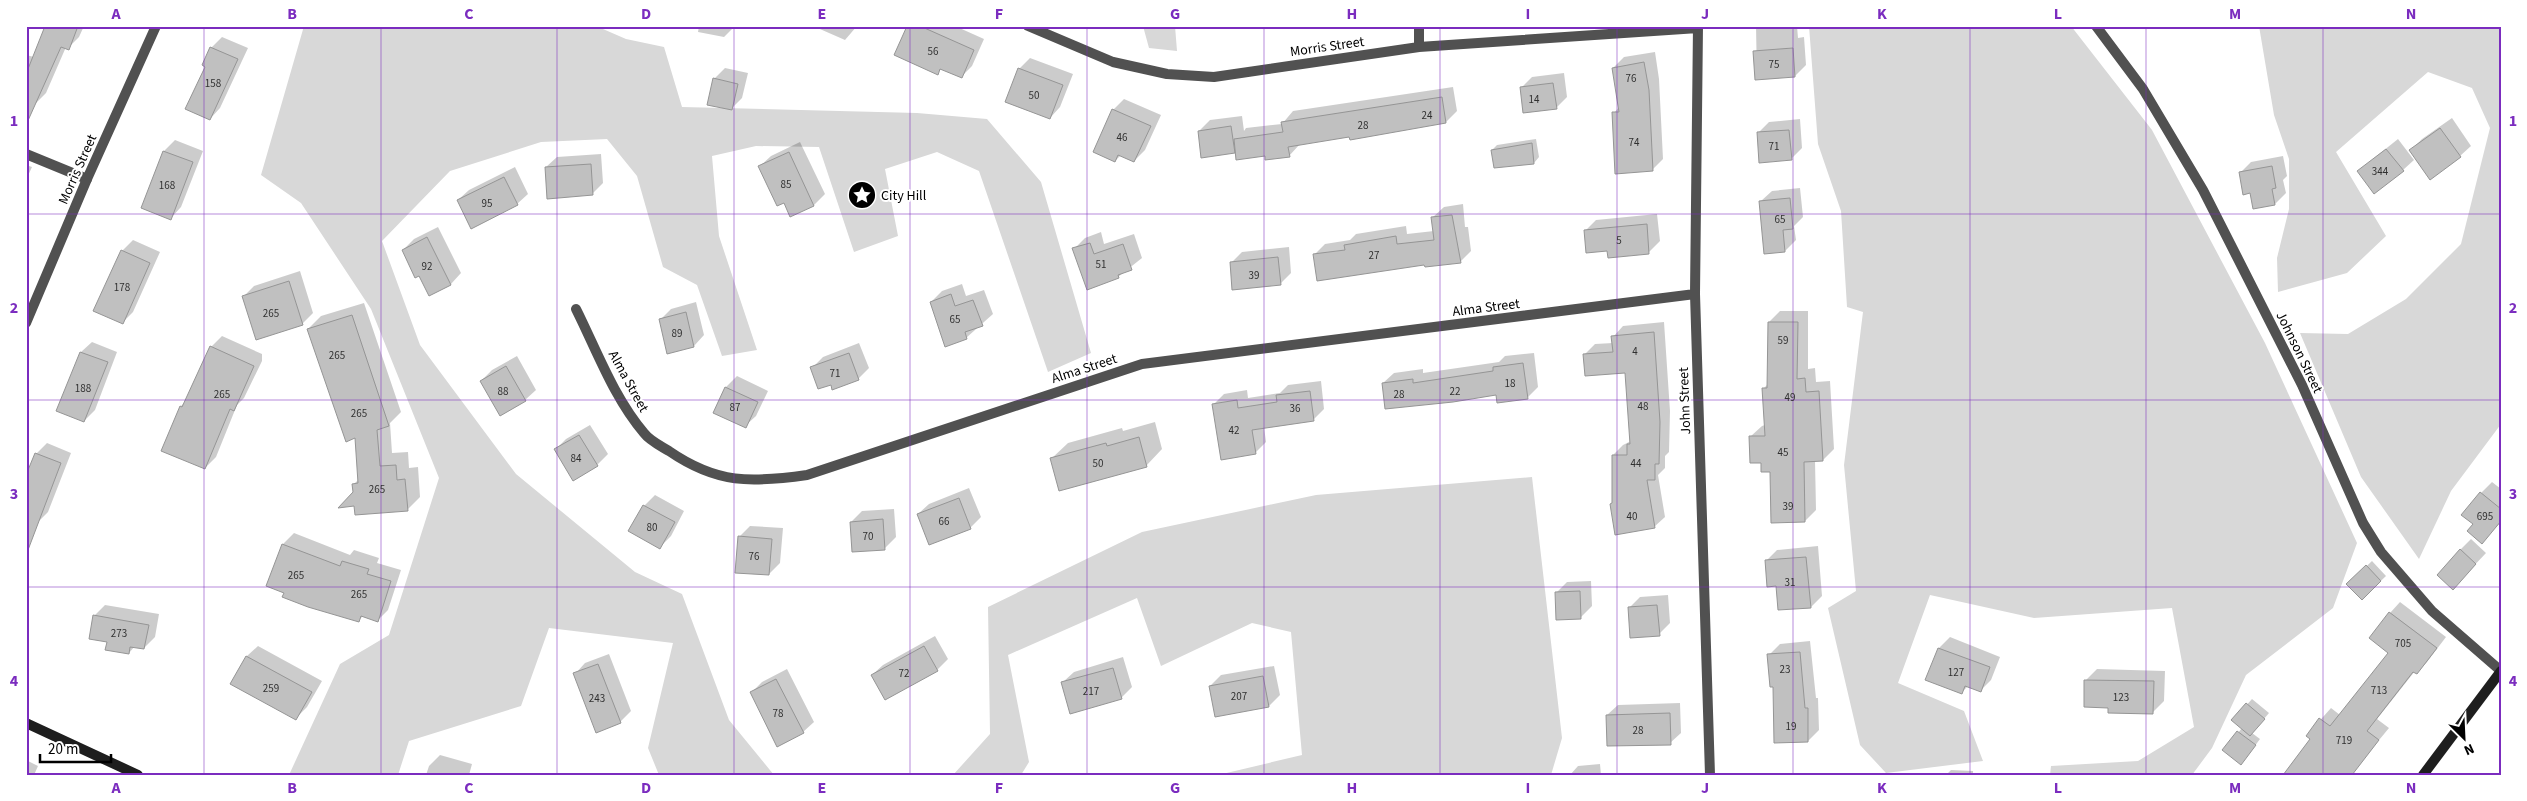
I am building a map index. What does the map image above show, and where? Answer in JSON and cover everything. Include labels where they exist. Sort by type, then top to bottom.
[{"type":"street","name":"Morris Street","points":[[26,324],[87,179],[156,26]]},
{"type":"street","name":"Morris Street","points":[[1028,26],[1113,62],[1168,74],[1214,77],[1419,47],[1698,27]]},
{"type":"street","points":[[1419,26],[1419,47]]},
{"type":"street","name":"Johnson Street","points":[[2096,26],[2144,88],[2203,190],[2302,385],[2368,530],[2381,552],[2432,611],[2501,671]]},
{"type":"street","name":"John Street","points":[[1698,27],[1695,294],[1710,775]]},
{"type":"street","points":[[26,154],[87,179]]},
{"type":"street","name":"Alma Street","points":[[576,309],[620,400],[645,435],[690,466],[705,472],[750,481],[807,475],[1142,364],[1695,294]]},
{"type":"street","points":[[2423,775],[2501,671]]},
{"type":"street","points":[[26,723],[138,775]]},
{"type":"shaded area","points":[[304,26],[596,26],[626,39],[664,47],[682,107],[917,113],[987,119],[1041,182],[1091,353],[1048,372],[979,171],[937,152],[885,169],[898,236],[854,252],[819,147],[756,146],[712,156],[719,236],[757,350],[722,356],[697,285],[663,267],[637,176],[607,139],[541,142],[450,171],[382,241],[420,345],[516,474],[635,572],[682,594],[729,720],[774,775],[659,775],[648,748],[673,643],[549,628],[521,706],[409,741],[398,775],[289,775],[340,664],[389,635],[439,478],[371,309],[301,203],[261,175]]},
{"type":"shaded area","points":[[1143,26],[1175,26],[1177,51],[1149,48]]},
{"type":"shaded area","points":[[1809,26],[2071,26],[2152,130],[2265,343],[2357,543],[2333,608],[2246,675],[2212,748],[2192,775],[2050,775],[2051,766],[2138,761],[2194,727],[2172,608],[2034,618],[1930,595],[1898,683],[1964,711],[1983,761],[1886,773],[1860,745],[1828,608],[1856,591],[1844,465],[1863,312],[1847,307],[1841,211],[1818,144]]},
{"type":"shaded area","points":[[2259,26],[2501,26],[2501,424],[2451,491],[2419,559],[2361,477],[2300,333],[2348,334],[2406,299],[2461,244],[2490,128],[2472,88],[2428,72],[2336,152],[2386,236],[2347,273],[2278,292],[2277,258],[2289,209],[2289,159],[2274,115]]},
{"type":"shaded area","points":[[1532,477],[1562,738],[1551,775],[1218,775],[1302,755],[1291,632],[1252,623],[1161,666],[1137,598],[1008,655],[1029,762],[1021,775],[953,775],[990,734],[988,607],[1142,532],[1316,495]]},
{"type":"building","points":[[45,26],[78,26],[69,50],[61,47],[26,125],[26,74]]},
{"type":"building","points":[[907,26],[920,26],[974,50],[962,78],[940,69],[938,75],[894,55]]},
{"type":"building","points":[[210,47],[238,59],[210,120],[185,109],[205,67],[202,65]]},
{"type":"building","points":[[1793,48],[1795,77],[1755,80],[1753,51]]},
{"type":"building","points":[[1644,62],[1649,90],[1653,171],[1615,174],[1612,112],[1619,112],[1612,68]]},
{"type":"building","points":[[1018,68],[1063,85],[1050,119],[1005,102]]},
{"type":"building","points":[[713,78],[738,84],[732,110],[707,105]]},
{"type":"building","points":[[1553,83],[1557,109],[1523,113],[1520,87]]},
{"type":"building","points":[[1442,97],[1446,123],[1350,140],[1349,137],[1288,147],[1290,157],[1265,160],[1265,156],[1236,160],[1234,139],[1283,132],[1281,122]]},
{"type":"building","points":[[1112,109],[1151,126],[1134,162],[1118,155],[1115,162],[1093,152]]},
{"type":"building","points":[[1231,126],[1235,153],[1201,158],[1198,131]]},
{"type":"building","points":[[2440,128],[2461,157],[2430,180],[2409,150]]},
{"type":"building","points":[[1789,130],[1792,160],[1759,163],[1757,132]]},
{"type":"building","points":[[1532,143],[1534,164],[1494,168],[1491,150]]},
{"type":"building","points":[[2386,149],[2404,171],[2374,194],[2357,171]]},
{"type":"building","points":[[163,151],[193,162],[171,220],[141,208]]},
{"type":"building","points":[[789,152],[814,206],[790,217],[784,203],[777,206],[758,166]]},
{"type":"building","points":[[591,164],[593,195],[547,199],[545,167]]},
{"type":"building","points":[[2272,166],[2276,188],[2272,189],[2275,205],[2253,209],[2250,193],[2243,195],[2239,172]]},
{"type":"building","points":[[504,177],[518,205],[471,229],[457,200]]},
{"type":"building","points":[[1790,198],[1793,229],[1783,230],[1785,252],[1764,254],[1759,201]]},
{"type":"building","points":[[1452,215],[1461,263],[1425,267],[1424,265],[1317,281],[1313,254],[1345,250],[1344,245],[1396,236],[1397,244],[1434,240],[1431,217]]},
{"type":"building","points":[[1647,224],[1649,254],[1608,258],[1607,251],[1586,253],[1584,230]]},
{"type":"building","points":[[427,237],[451,285],[429,296],[419,276],[415,278],[402,250]]},
{"type":"building","points":[[1090,243],[1094,254],[1123,244],[1132,270],[1118,275],[1119,278],[1087,290],[1072,248]]},
{"type":"building","points":[[121,250],[150,263],[123,324],[93,311]]},
{"type":"building","points":[[1278,257],[1281,285],[1232,290],[1230,262]]},
{"type":"building","points":[[289,281],[303,325],[256,340],[242,296]]},
{"type":"building","points":[[951,294],[955,306],[973,300],[983,326],[965,332],[967,339],[945,347],[930,302]]},
{"type":"building","points":[[686,312],[694,347],[667,354],[659,319]]},
{"type":"building","points":[[352,315],[389,426],[377,430],[380,466],[396,465],[397,480],[405,479],[408,511],[355,515],[354,506],[338,508],[353,492],[352,484],[358,483],[355,438],[346,442],[307,329]]},
{"type":"building","points":[[1768,322],[1798,322],[1797,379],[1805,378],[1806,392],[1819,391],[1823,461],[1804,462],[1805,522],[1771,523],[1770,472],[1761,472],[1761,463],[1750,463],[1749,436],[1765,436],[1762,388],[1767,388]]},
{"type":"building","points":[[1654,332],[1660,422],[1659,464],[1655,464],[1655,480],[1647,480],[1655,528],[1615,535],[1610,504],[1612,503],[1612,455],[1627,455],[1627,444],[1630,444],[1625,373],[1585,376],[1583,354],[1613,352],[1611,336]]},
{"type":"building","points":[[210,346],[254,366],[234,411],[230,409],[205,469],[161,451],[180,406],[182,407]]},
{"type":"building","points":[[80,352],[108,362],[84,422],[56,411]]},
{"type":"building","points":[[849,353],[859,380],[832,390],[831,385],[818,389],[810,367]]},
{"type":"building","points":[[1523,363],[1528,399],[1497,403],[1496,395],[1453,402],[1385,409],[1382,383],[1413,379],[1413,383],[1493,371],[1493,367]]},
{"type":"building","points":[[506,366],[526,401],[500,416],[480,381]]},
{"type":"building","points":[[725,387],[758,402],[746,428],[713,413]]},
{"type":"building","points":[[1310,391],[1314,421],[1252,430],[1256,454],[1221,460],[1212,404],[1237,400],[1238,408],[1277,402],[1276,395]]},
{"type":"building","points":[[579,435],[598,466],[573,481],[554,449]]},
{"type":"building","points":[[1139,437],[1147,467],[1059,491],[1050,458],[1106,443],[1107,446]]},
{"type":"building","points":[[35,453],[61,463],[28,550],[26,475]]},
{"type":"building","points":[[2480,492],[2501,509],[2501,521],[2482,544],[2467,531],[2473,524],[2461,515]]},
{"type":"building","points":[[959,498],[971,529],[929,545],[917,514]]},
{"type":"building","points":[[643,505],[675,522],[660,549],[628,531]]},
{"type":"building","points":[[883,519],[885,550],[852,552],[850,522]]},
{"type":"building","points":[[738,536],[772,539],[769,575],[735,573]]},
{"type":"building","points":[[282,544],[340,566],[342,561],[369,569],[367,574],[391,581],[378,622],[361,616],[359,622],[308,607],[282,597],[284,593],[266,586]]},
{"type":"building","points":[[2460,549],[2476,564],[2453,590],[2437,575]]},
{"type":"building","points":[[1806,557],[1811,608],[1778,610],[1776,586],[1767,587],[1765,560]]},
{"type":"building","points":[[2366,565],[2381,581],[2362,600],[2346,584]]},
{"type":"building","points":[[1580,591],[1581,619],[1556,620],[1555,592]]},
{"type":"building","points":[[1657,605],[1660,636],[1630,638],[1628,607]]},
{"type":"building","points":[[2389,612],[2437,648],[2417,674],[2413,672],[2367,731],[2379,740],[2352,775],[2283,775],[2310,739],[2306,736],[2319,718],[2330,726],[2388,653],[2369,638]]},
{"type":"building","points":[[93,615],[149,625],[144,649],[130,647],[129,654],[105,650],[107,642],[89,639]]},
{"type":"building","points":[[924,646],[938,671],[885,700],[871,675]]},
{"type":"building","points":[[1938,648],[1990,667],[1981,692],[1965,686],[1962,694],[1925,680]]},
{"type":"building","points":[[1800,652],[1805,708],[1808,708],[1808,742],[1774,743],[1773,687],[1770,687],[1767,654]]},
{"type":"building","points":[[246,656],[312,692],[296,720],[230,684]]},
{"type":"building","points":[[598,664],[621,723],[596,733],[573,673]]},
{"type":"building","points":[[1113,668],[1122,699],[1070,714],[1061,682]]},
{"type":"building","points":[[1263,676],[1269,707],[1215,717],[1209,686]]},
{"type":"building","points":[[776,679],[804,733],[777,747],[750,692]]},
{"type":"building","points":[[2084,680],[2154,681],[2153,714],[2108,713],[2108,708],[2084,707]]},
{"type":"building","points":[[2246,703],[2265,719],[2250,736],[2231,720]]},
{"type":"building","points":[[1670,713],[1671,745],[1607,746],[1606,715]]},
{"type":"building","points":[[2237,731],[2256,745],[2241,765],[2222,750]]},
{"type":"place","name":"City Hill","points":[[862,195]]}]
